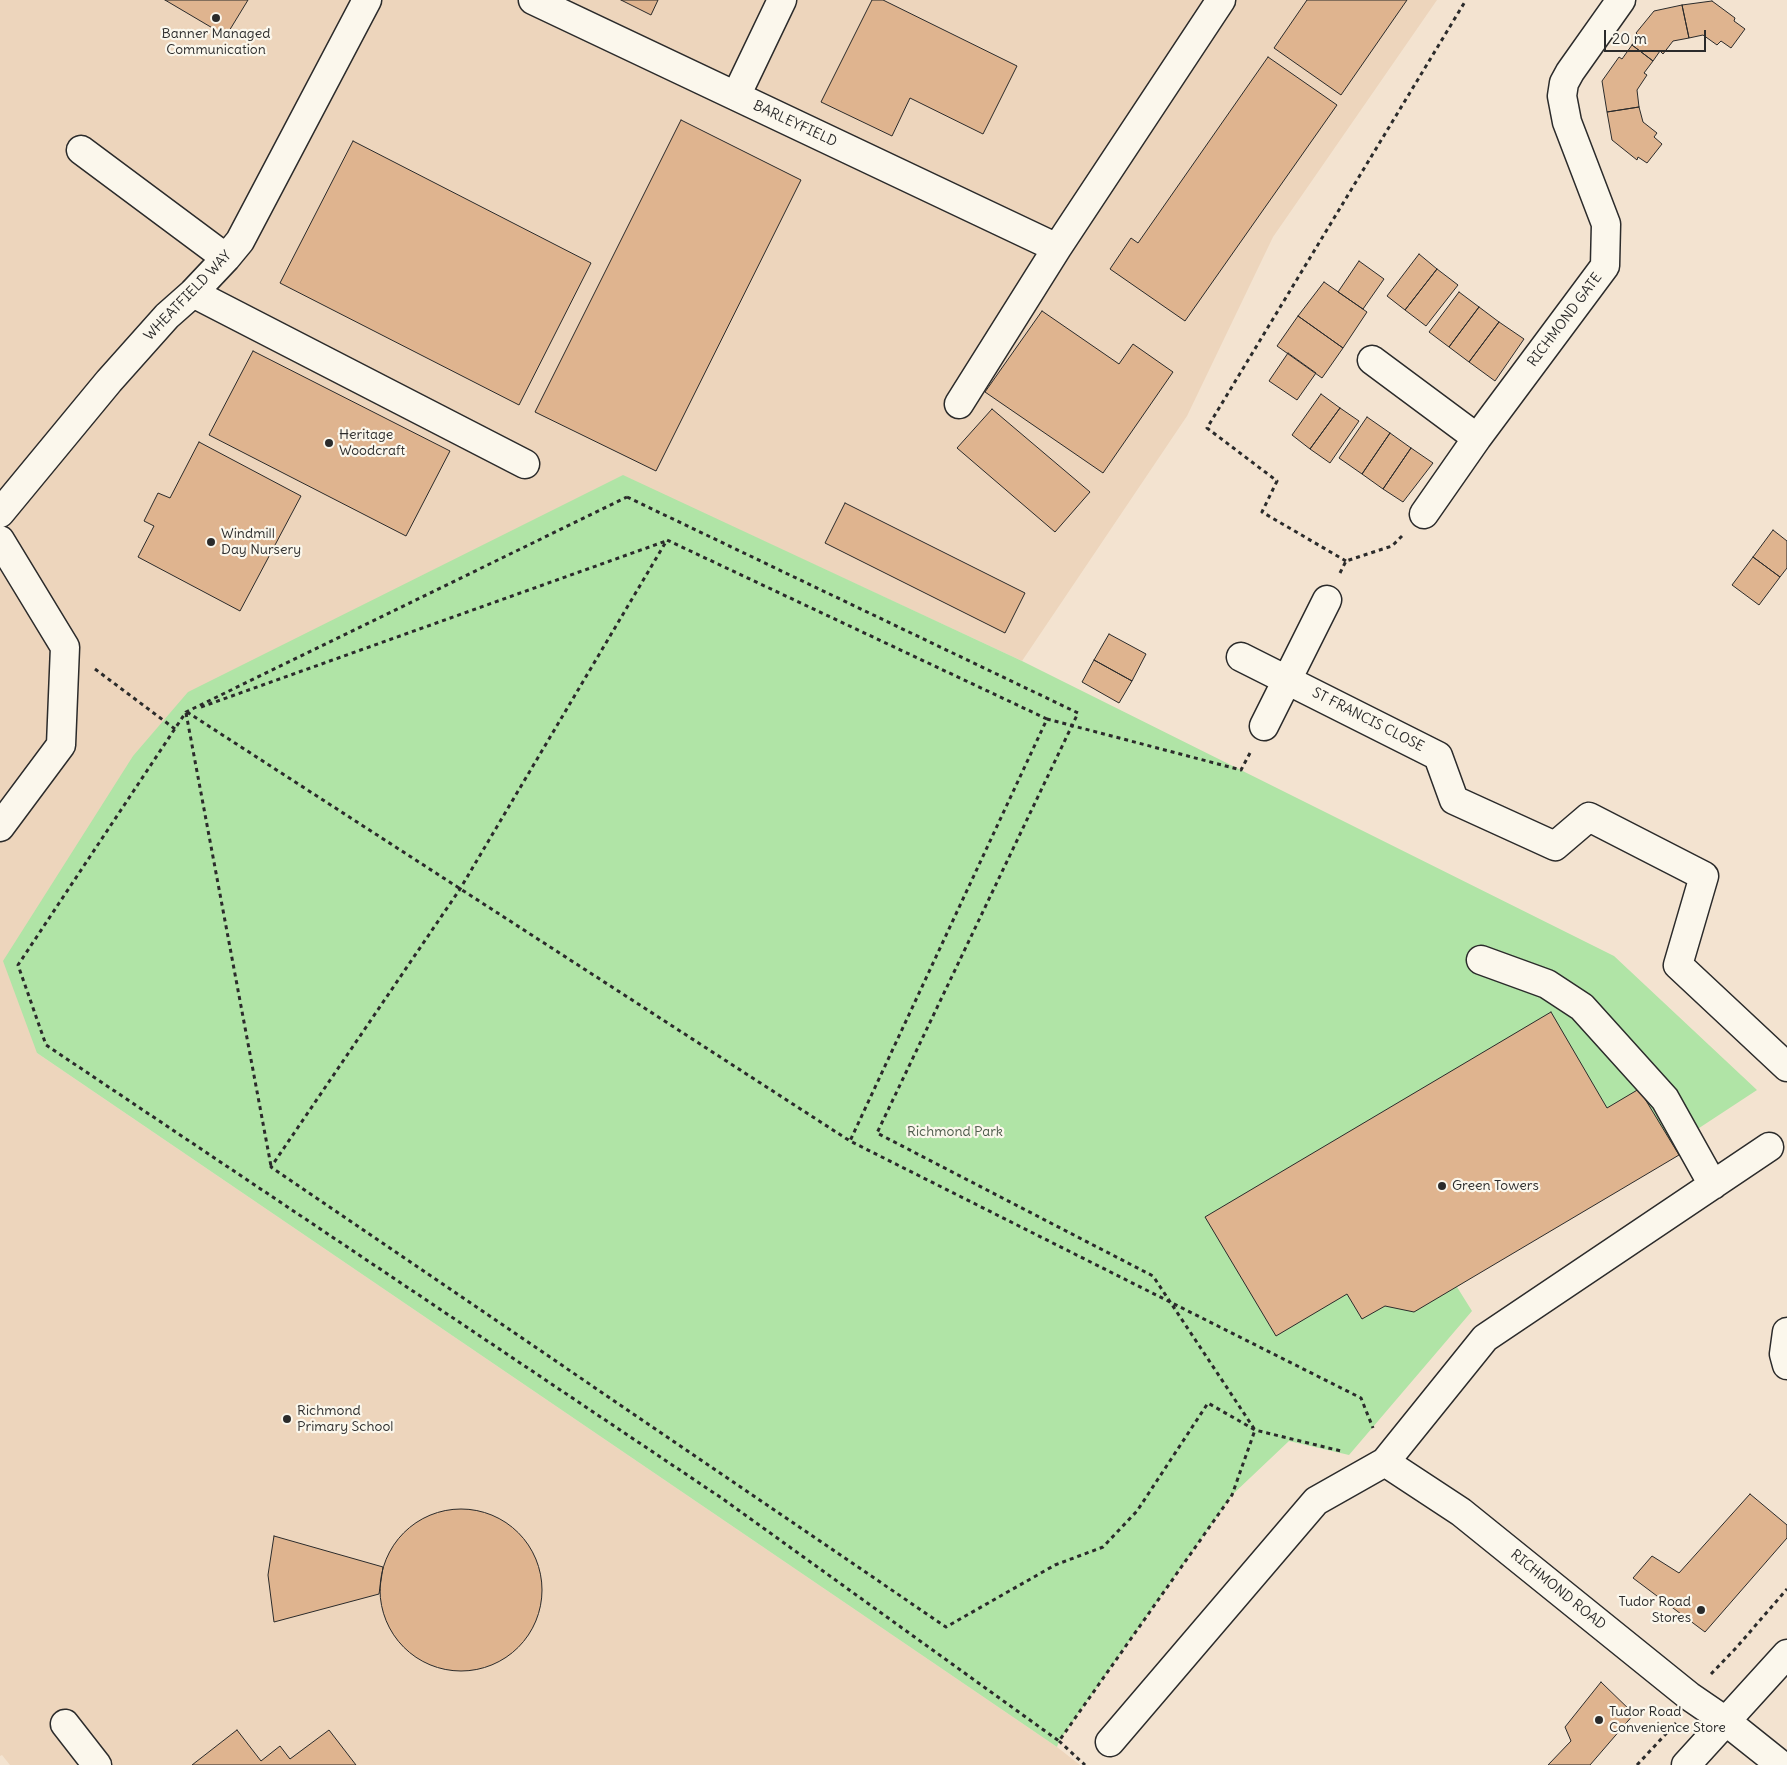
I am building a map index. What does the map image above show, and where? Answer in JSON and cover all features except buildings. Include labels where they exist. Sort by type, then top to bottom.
[{"type":"street","name":"WHEATFIELD WAY","points":[[0,513],[109,382],[167,316],[193,293],[240,241],[367,0]]},
{"type":"street","name":"BARLEYFIELD","points":[[533,0],[1057,248]]},
{"type":"street","points":[[736,96],[782,0]]},
{"type":"street","points":[[959,404],[1057,248],[1221,0]]},
{"type":"street","name":"RICHMOND GATE","points":[[1424,514],[1477,438],[1605,266],[1606,224],[1567,122],[1562,96],[1564,83],[1570,72],[1621,0]]},
{"type":"street","points":[[81,150],[226,258]]},
{"type":"street","points":[[193,293],[526,464]]},
{"type":"street","points":[[1372,360],[1477,438]]},
{"type":"street","points":[[0,540],[65,647],[61,745],[0,827]]},
{"type":"street","points":[[1264,726],[1327,600]]},
{"type":"street","name":"ST FRANCIS CLOSE","points":[[1241,657],[1438,756],[1454,800],[1555,846],[1589,818],[1704,876],[1678,965],[1787,1067]]},
{"type":"street","points":[[1481,960],[1547,984],[1582,1007],[1665,1099],[1713,1185]]},
{"type":"street","points":[[1110,1742],[1316,1501],[1386,1462],[1485,1338],[1769,1147]]},
{"type":"street","points":[[1787,1332],[1784,1354],[1787,1365]]},
{"type":"street","name":"RICHMOND ROAD","points":[[1386,1462],[1461,1512],[1689,1696],[1727,1722],[1781,1765]]},
{"type":"street","points":[[1686,1765],[1787,1654]]},
{"type":"street","points":[[65,1724],[97,1765]]},
{"type":"path","points":[[1346,561],[1262,512],[1277,481],[1207,428],[1466,0]]},
{"type":"path","points":[[1086,1765],[1059,1741],[723,1499],[46,1045],[18,965],[186,712],[627,497],[1078,713],[877,1132],[1153,1276],[1255,1430]]},
{"type":"path","points":[[1327,600],[1346,561],[1392,546],[1424,514]]},
{"type":"path","points":[[271,1167],[460,889],[666,540]]},
{"type":"path","points":[[186,712],[666,540],[1046,719],[1241,770],[1264,726]]},
{"type":"path","points":[[65,647],[176,729]]},
{"type":"path","points":[[186,712],[850,1141],[1361,1398],[1386,1462]]},
{"type":"path","points":[[186,712],[271,1167],[946,1627],[1055,1565],[1103,1547],[1138,1511],[1208,1403],[1255,1430],[1386,1462]]},
{"type":"path","points":[[850,1141],[1046,719]]},
{"type":"path","points":[[1059,1741],[1232,1495],[1255,1430]]},
{"type":"shaded area","points":[[0,0],[1437,0],[1273,237],[1187,416],[1022,661],[623,476],[37,1053],[1057,1747],[1080,1765],[10,1765],[2,1755],[0,1756]]},
{"type":"green space","name":"Richmond Park","points":[[623,475],[1022,661],[1614,956],[1757,1090],[1457,1287],[1472,1311],[1349,1455],[1289,1441],[1232,1495],[1059,1741],[1057,1747],[37,1053],[3,961],[133,756],[188,692]]},
{"type":"place","name":"Banner Managed Communication","points":[[216,18]]},
{"type":"place","name":"Heritage Woodcraft","points":[[329,443]]},
{"type":"place","name":"Windmill Day Nursery","points":[[211,542]]},
{"type":"place","name":"Green Towers","points":[[1442,1186]]},
{"type":"place","name":"Richmond Primary School","points":[[287,1419]]},
{"type":"place","name":"Tudor Road Stores","points":[[1701,1610]]},
{"type":"place","name":"Tudor Road Convenience Store","points":[[1599,1720]]}]
